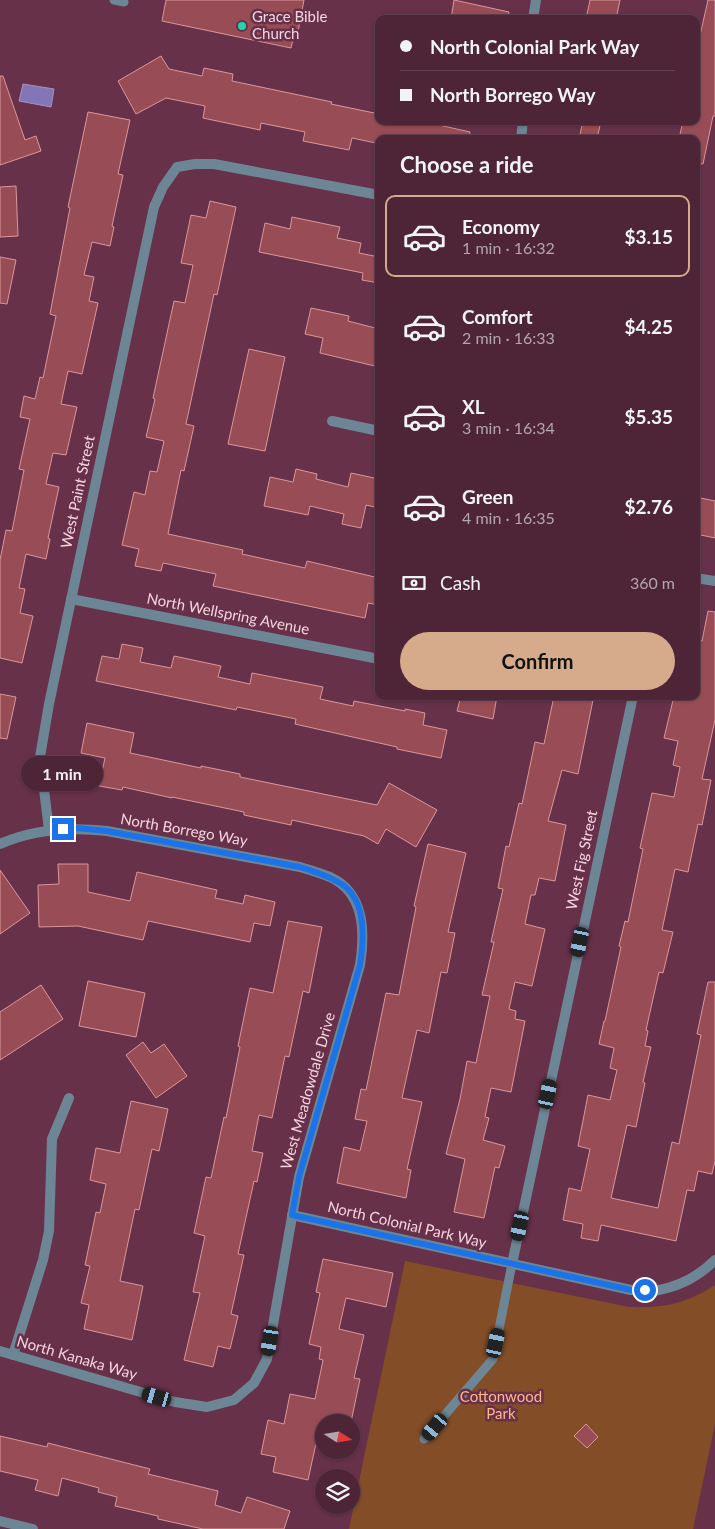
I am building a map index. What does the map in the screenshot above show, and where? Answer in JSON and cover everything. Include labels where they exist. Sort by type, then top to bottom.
[{"type":"street","points":[[534,15],[536,0]]},
{"type":"street","name":"West Paint Street","points":[[48,830],[40,757],[71,599],[154,207],[164,187],[177,167],[195,164],[214,164],[375,194]]},
{"type":"street","points":[[332,421],[375,430]]},
{"type":"street","points":[[700,579],[715,581]]},
{"type":"street","name":"North Wellspring Avenue","points":[[71,599],[375,658]]},
{"type":"street","name":"West Fig Street","points":[[512,1264],[631,700]]},
{"type":"street","name":"North Borrego Way","points":[[0,844],[11,839],[48,830],[77,828],[107,831],[300,867],[330,877],[345,886],[354,899]]},
{"type":"street","name":"West Meadowdale Drive","points":[[234,1400],[254,1383],[267,1358],[299,1177],[360,965],[363,944],[362,918],[354,899]]},
{"type":"street","points":[[13,1355],[43,1260],[49,1231],[52,1140],[69,1098]]},
{"type":"street","name":"North Colonial Park Way","points":[[292,1215],[631,1290],[658,1290],[683,1283],[705,1270],[715,1260]]},
{"type":"street","name":"North Kanaka Way","points":[[0,1351],[175,1402],[207,1407],[234,1400]]},
{"type":"street","points":[[0,1521],[34,1529]]},
{"type":"lane","points":[[424,1439],[493,1359],[512,1264]]},
{"type":"green space","name":"Cottonwood Park","points":[[405,1261],[629,1307],[653,1307],[674,1304],[694,1297],[715,1285],[715,1424],[693,1529],[349,1529],[352,1514],[360,1514],[360,1476]]},
{"type":"shaded area","points":[[23,84],[54,89],[51,107],[19,101]]},
{"type":"building","name":"Grace Bible Church","points":[[166,0],[304,0],[298,32],[295,31],[291,48],[162,21]]},
{"type":"building","points":[[454,0],[509,12],[509,15],[452,15]]},
{"type":"building","points":[[590,0],[620,0],[617,15],[587,15]]},
{"type":"building","points":[[708,0],[715,0],[715,116],[713,116],[703,164],[700,164],[700,135],[680,135],[682,125],[700,125],[700,36]]},
{"type":"building","points":[[161,56],[169,69],[202,76],[204,68],[233,74],[232,81],[375,113],[375,125],[439,125],[470,132],[470,135],[375,135],[375,143],[352,138],[349,150],[303,141],[305,132],[261,123],[260,130],[203,118],[205,106],[166,98],[136,114],[118,81]]},
{"type":"building","points":[[0,76],[3,76],[25,140],[36,136],[41,151],[0,165]]},
{"type":"building","points":[[88,112],[130,120],[118,174],[123,175],[112,226],[114,227],[110,246],[92,242],[84,275],[94,277],[89,301],[98,303],[82,374],[68,371],[61,404],[77,407],[66,455],[53,453],[46,484],[59,487],[48,538],[50,539],[46,559],[26,554],[19,588],[25,589],[20,613],[33,616],[22,663],[0,658],[0,560],[6,530],[12,531],[24,470],[19,469],[30,419],[20,417],[24,396],[35,399],[40,377],[43,378],[56,316],[50,314],[70,208],[68,207]]},
{"type":"building","points":[[582,125],[600,125],[598,135],[580,135]]},
{"type":"building","points":[[16,186],[18,236],[0,237],[0,187]]},
{"type":"building","points":[[210,201],[236,207],[217,295],[214,294],[186,424],[194,426],[184,471],[181,470],[168,534],[243,550],[242,554],[305,568],[307,561],[375,577],[375,604],[368,603],[365,618],[213,586],[216,574],[163,563],[161,571],[135,566],[139,549],[122,545],[134,492],[145,495],[150,471],[157,472],[164,441],[146,437],[155,399],[153,398],[174,301],[185,303],[193,265],[181,263],[191,215],[206,218]]},
{"type":"building","points":[[292,217],[340,227],[337,238],[361,243],[359,253],[375,256],[375,282],[362,280],[363,273],[259,252],[265,223],[290,229]]},
{"type":"building","points":[[0,257],[16,260],[7,304],[0,303]]},
{"type":"building","points":[[311,308],[349,316],[348,321],[375,328],[375,366],[320,353],[323,338],[305,334]]},
{"type":"building","points":[[249,349],[285,357],[265,451],[228,444]]},
{"type":"building","points":[[296,469],[317,474],[316,479],[348,487],[351,473],[375,478],[375,507],[366,505],[361,528],[342,524],[344,514],[310,506],[308,515],[264,506],[270,477],[293,482]]},
{"type":"building","points":[[700,498],[715,501],[715,538],[700,535]]},
{"type":"building","points":[[708,611],[715,612],[715,720],[702,779],[711,780],[702,825],[698,824],[688,872],[675,869],[662,930],[673,932],[663,973],[659,972],[646,1030],[648,1031],[645,1046],[651,1047],[643,1082],[645,1083],[636,1127],[627,1125],[611,1198],[658,1208],[672,1142],[679,1144],[701,1035],[697,1034],[708,982],[715,982],[715,1161],[712,1174],[698,1171],[694,1191],[687,1190],[676,1241],[601,1225],[598,1241],[581,1238],[583,1224],[563,1220],[569,1188],[581,1191],[590,1149],[578,1146],[588,1095],[610,1100],[617,1070],[610,1068],[614,1048],[599,1044],[621,947],[619,946],[625,921],[628,922],[643,849],[640,848],[652,793],[674,797],[680,767],[673,765],[678,741],[664,738],[673,700],[700,700],[700,641],[702,641]]},
{"type":"building","points":[[122,644],[143,648],[140,662],[171,668],[174,656],[221,666],[218,677],[250,684],[252,673],[323,687],[320,699],[353,706],[354,701],[425,713],[423,725],[447,730],[441,758],[295,724],[296,719],[237,707],[236,710],[96,681],[102,656],[119,659]]},
{"type":"building","points":[[0,694],[16,697],[7,739],[0,738]]},
{"type":"building","points":[[460,700],[496,700],[493,719],[457,711]]},
{"type":"building","points":[[553,700],[593,700],[578,774],[562,770],[548,821],[566,825],[555,881],[539,878],[535,895],[531,895],[525,924],[545,929],[532,986],[515,982],[509,1009],[516,1011],[515,1019],[525,1021],[511,1092],[491,1088],[485,1117],[489,1118],[483,1140],[505,1146],[499,1168],[495,1167],[484,1218],[454,1212],[465,1159],[446,1154],[460,1099],[467,1061],[476,1063],[490,996],[482,995],[503,889],[498,888],[506,846],[509,847],[519,803],[522,804],[535,742],[544,744]]},
{"type":"building","points":[[87,723],[134,733],[130,753],[240,774],[240,777],[377,805],[389,783],[437,810],[416,847],[386,829],[378,844],[364,836],[292,820],[291,825],[244,815],[244,812],[123,787],[122,790],[99,786],[105,758],[81,753]]},
{"type":"building","points":[[428,844],[466,853],[448,932],[455,933],[447,973],[441,972],[429,1033],[417,1030],[402,1098],[422,1102],[407,1169],[411,1170],[406,1198],[337,1183],[344,1147],[360,1151],[367,1121],[355,1119],[361,1089],[366,1090],[386,993],[399,995],[416,907],[414,906]]},
{"type":"building","points":[[58,864],[88,864],[88,892],[130,901],[137,872],[217,890],[215,898],[243,904],[245,895],[275,902],[270,926],[254,923],[250,942],[148,921],[143,940],[78,926],[39,927],[38,885],[59,884]]},
{"type":"building","points":[[0,870],[30,913],[0,934]]},
{"type":"building","points":[[288,921],[322,927],[309,993],[303,991],[289,1057],[285,1056],[272,1118],[259,1115],[252,1151],[263,1153],[257,1182],[254,1181],[238,1254],[244,1255],[231,1314],[238,1316],[230,1349],[218,1346],[213,1367],[184,1360],[200,1293],[193,1292],[205,1236],[194,1233],[206,1177],[211,1178],[224,1117],[226,1118],[250,988],[273,993]]},
{"type":"building","points":[[88,981],[145,993],[136,1037],[79,1026]]},
{"type":"building","points":[[41,985],[63,1019],[0,1060],[0,1012]]},
{"type":"building","points":[[143,1042],[151,1053],[164,1044],[187,1076],[156,1098],[126,1055]]},
{"type":"building","points":[[131,1101],[168,1109],[159,1151],[152,1149],[139,1210],[135,1209],[120,1281],[143,1286],[132,1340],[84,1329],[89,1305],[81,1303],[90,1266],[85,1265],[96,1212],[100,1213],[106,1184],[90,1180],[96,1148],[120,1153]]},
{"type":"building","points":[[323,1259],[393,1273],[386,1307],[346,1298],[339,1329],[364,1335],[354,1378],[360,1379],[353,1414],[315,1414],[315,1448],[308,1480],[273,1472],[276,1457],[261,1454],[268,1420],[284,1424],[290,1394],[315,1399],[323,1360],[319,1359],[321,1347],[309,1344],[320,1293],[316,1292]]},
{"type":"building","points":[[586,1424],[598,1437],[587,1448],[574,1436]]},
{"type":"building","points":[[0,1436],[47,1447],[48,1443],[150,1469],[148,1474],[218,1491],[215,1505],[241,1513],[247,1497],[290,1511],[284,1529],[203,1529],[158,1519],[158,1516],[115,1506],[117,1497],[98,1492],[99,1488],[62,1478],[58,1496],[35,1490],[38,1480],[0,1471]]},
{"type":"place","name":"Grace Bible Church","points":[[242,26]]},
{"type":"route","points":[[63,829],[77,828],[107,831],[300,867],[330,877],[345,886],[354,899],[362,918],[363,944],[360,965],[299,1177],[292,1215],[631,1290],[645,1290]]}]
